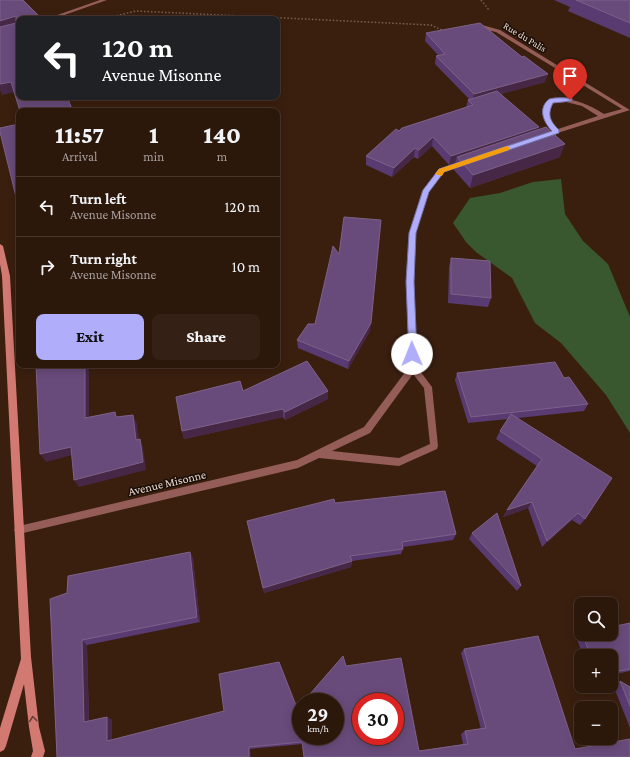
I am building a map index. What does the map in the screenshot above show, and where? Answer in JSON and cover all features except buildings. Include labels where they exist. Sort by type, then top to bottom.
[{"type":"main road","points":[[0,246],[6,276],[26,657],[34,727],[39,751],[38,757]]},
{"type":"main road","points":[[0,746],[26,657]]},
{"type":"street","points":[[57,16],[105,0]]},
{"type":"street","name":"Rue du Palis","points":[[449,33],[482,27],[498,31],[627,110],[604,116]]},
{"type":"street","points":[[557,132],[548,123],[546,112],[550,101],[570,100],[589,107],[604,116]]},
{"type":"street","points":[[536,138],[604,116]]},
{"type":"street","points":[[319,454],[399,462],[434,446],[428,387],[413,368],[410,282],[412,233],[425,191],[442,171],[469,161]]},
{"type":"street","name":"Avenue Misonne","points":[[19,530],[298,464],[367,430],[413,368]]},
{"type":"path","points":[[115,16],[136,11],[234,16]]},
{"type":"path","points":[[280,18],[431,26],[449,33]]},
{"type":"green space","points":[[561,179],[565,214],[583,241],[608,264],[630,317],[630,433],[606,395],[561,343],[535,323],[512,278],[476,252],[466,242],[453,223],[470,198],[500,193],[533,182]]},
{"type":"slow traffic","points":[[439,174],[442,171],[507,148]]},
{"type":"route","points":[[412,354],[410,282],[412,233],[425,191],[442,171],[557,132],[548,123],[546,112],[550,101],[570,100]]}]
